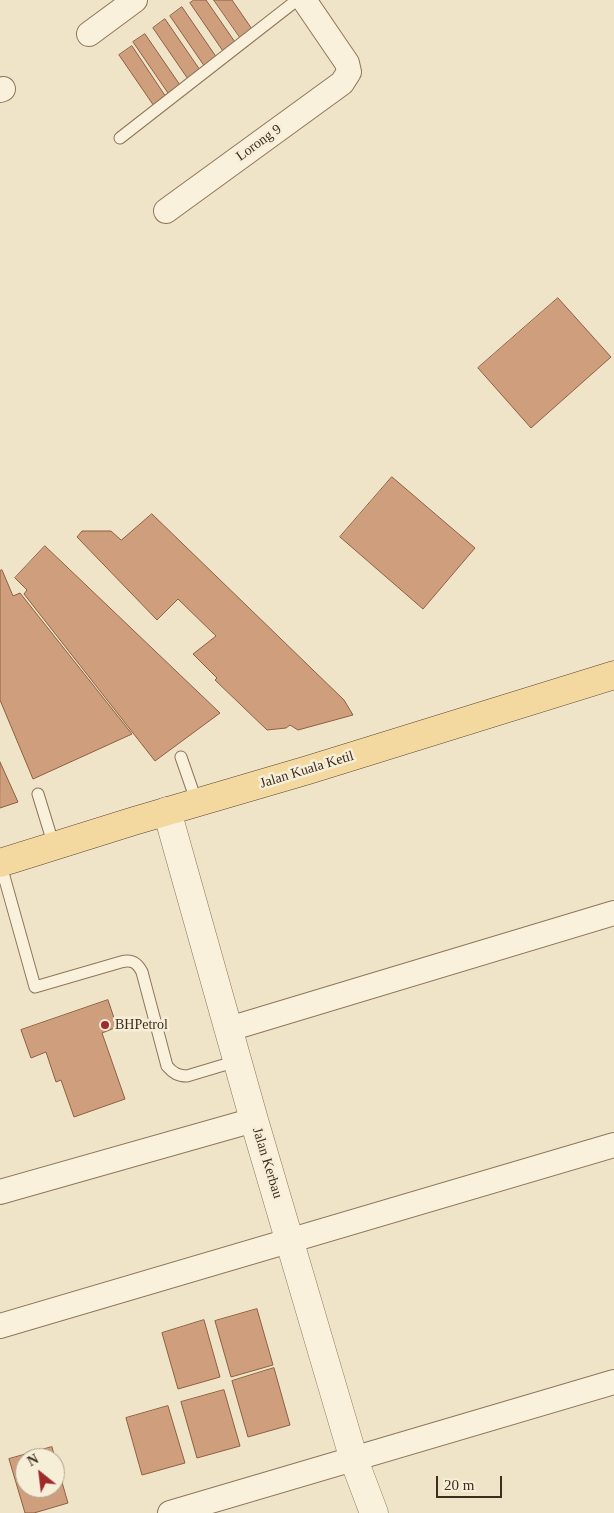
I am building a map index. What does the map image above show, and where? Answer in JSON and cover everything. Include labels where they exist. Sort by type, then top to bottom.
[{"type":"main road","name":"Jalan Kuala Ketil","points":[[0,862],[308,770],[614,675]]},
{"type":"street","points":[[88,34],[135,0]]},
{"type":"street","name":"Lorong 9","points":[[166,211],[342,83],[349,72],[347,63],[304,0]]},
{"type":"street","name":"Jalan Kerbau","points":[[167,811],[254,1120],[354,1460],[374,1513]]},
{"type":"street","points":[[229,1029],[614,913]]},
{"type":"street","points":[[0,1192],[254,1120]]},
{"type":"street","points":[[0,1326],[614,1145]]},
{"type":"street","points":[[170,1513],[614,1382]]},
{"type":"lane","points":[[120,138],[297,0]]},
{"type":"lane","points":[[181,758],[196,803]]},
{"type":"lane","points":[[38,794],[54,846]]},
{"type":"lane","points":[[0,862],[35,987],[121,962],[132,961],[136,963],[142,972],[167,1066],[171,1070],[181,1076],[187,1076],[238,1061]]},
{"type":"building","points":[[194,0],[206,0],[237,45],[225,54],[190,3]]},
{"type":"building","points":[[214,0],[232,0],[254,32],[242,40]]},
{"type":"building","points":[[182,7],[217,58],[205,67],[170,16]]},
{"type":"building","points":[[165,19],[200,70],[188,79],[153,28]]},
{"type":"building","points":[[145,34],[180,85],[168,93],[133,42]]},
{"type":"building","points":[[132,46],[166,97],[154,106],[119,55]]},
{"type":"building","points":[[558,298],[611,357],[531,428],[478,368]]},
{"type":"building","points":[[392,477],[475,548],[423,609],[340,537]]},
{"type":"building","points":[[152,514],[344,700],[353,715],[298,730],[290,725],[286,728],[267,730],[215,680],[217,678],[193,654],[216,636],[178,599],[157,620],[77,537],[82,531],[111,531],[121,540]]},
{"type":"building","points":[[45,546],[220,713],[155,761],[24,594],[27,590],[15,578]]},
{"type":"building","points":[[2,570],[13,596],[20,593],[132,734],[33,779],[0,700],[0,571]]},
{"type":"building","points":[[0,762],[18,802],[0,808]]},
{"type":"building","points":[[108,1000],[117,1027],[102,1033],[125,1099],[74,1117],[61,1080],[56,1082],[46,1052],[31,1058],[21,1030]]},
{"type":"building","points":[[257,1309],[273,1365],[231,1377],[215,1321]]},
{"type":"building","points":[[204,1320],[220,1377],[178,1389],[162,1333]]},
{"type":"building","points":[[274,1368],[290,1425],[248,1437],[232,1381]]},
{"type":"building","points":[[224,1390],[240,1446],[197,1458],[181,1402]]},
{"type":"building","points":[[168,1406],[185,1463],[142,1475],[126,1418]]},
{"type":"building","points":[[15,1457],[15,1479],[9,1459]]},
{"type":"building","points":[[65,1492],[68,1503],[34,1513],[25,1513],[21,1498],[65,1498]]},
{"type":"place","name":"BHPetrol","points":[[105,1025]]}]
